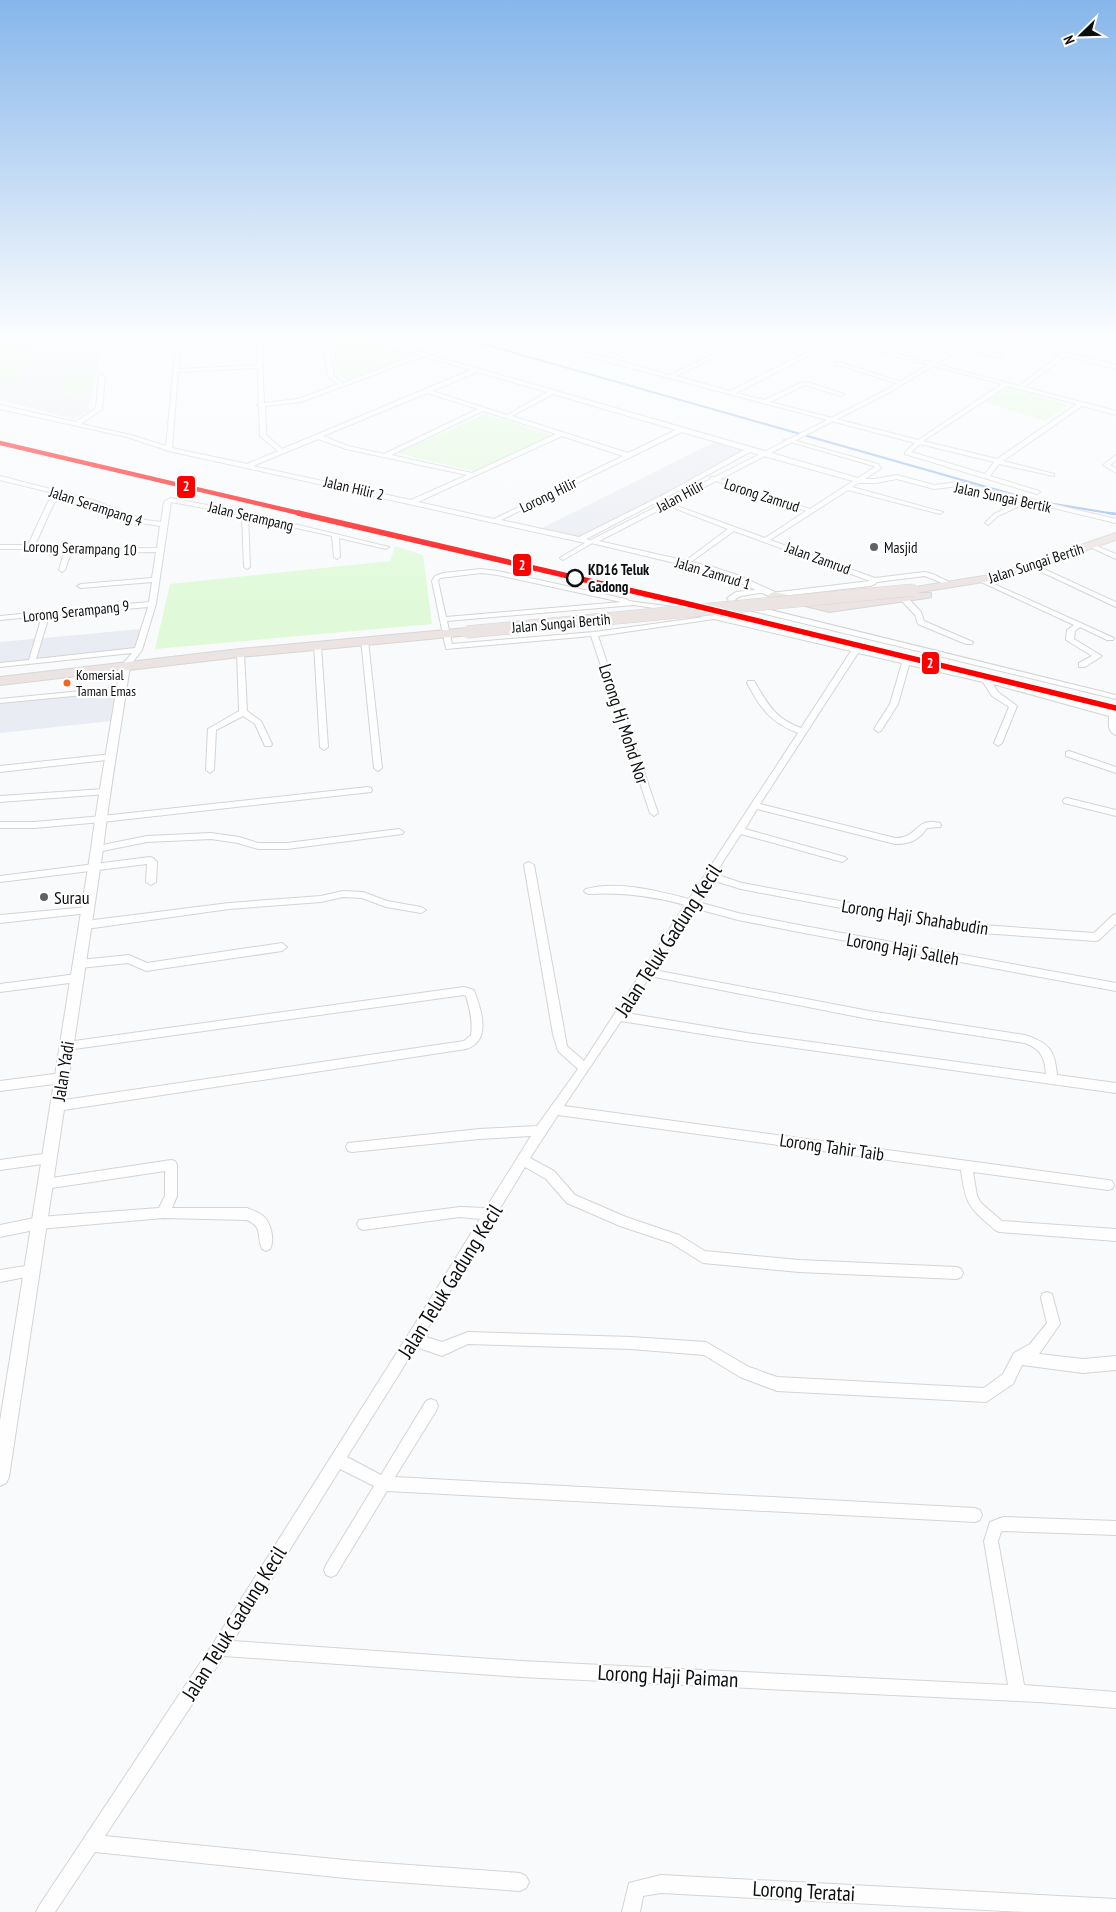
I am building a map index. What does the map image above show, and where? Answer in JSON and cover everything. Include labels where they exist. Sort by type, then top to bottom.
[{"type":"main road","name":"Jalan Sungai Bertih","points":[[0,681],[240,653],[364,641],[908,594],[932,594],[949,584],[981,580],[1033,566],[1116,536]]},
{"type":"main road","points":[[769,593],[828,608],[908,594]]},
{"type":"street","name":"Jalan Hilir 2","points":[[78,424],[129,436],[169,449],[250,465],[591,542]]},
{"type":"street","points":[[169,449],[171,424]]},
{"type":"street","points":[[262,424],[263,436],[280,450]]},
{"type":"street","points":[[250,465],[280,450],[345,424]]},
{"type":"street","points":[[386,455],[450,424]]},
{"type":"street","points":[[530,424],[630,456]]},
{"type":"street","name":"Jalan Sungai Bertik","points":[[661,424],[860,480],[875,482],[897,477],[934,487],[958,484],[1116,521]]},
{"type":"street","name":"Jalan Hilir","points":[[562,558],[712,478],[821,424]]},
{"type":"street","points":[[848,424],[1052,475]]},
{"type":"street","points":[[945,424],[920,441],[908,452],[910,456],[1036,492]]},
{"type":"street","points":[[986,477],[997,462],[1052,424]]},
{"type":"street","name":"Lorong Hilir","points":[[496,520],[681,430]]},
{"type":"street","points":[[413,502],[562,434]]},
{"type":"street","points":[[316,436],[346,447],[474,475]]},
{"type":"street","points":[[767,540],[876,470],[877,466],[787,440]]},
{"type":"street","points":[[579,540],[749,450]]},
{"type":"street","points":[[1116,457],[1106,465],[1116,471]]},
{"type":"street","name":"Jalan Serampang 4","points":[[0,478],[91,501],[144,522],[164,524]]},
{"type":"street","name":"Lorong Zamrud","points":[[712,478],[811,511]]},
{"type":"street","points":[[847,488],[940,512]]},
{"type":"street","points":[[32,546],[51,502],[62,493]]},
{"type":"street","name":"Jalan Serampang","points":[[125,666],[138,650],[152,604],[167,502],[170,500],[245,514],[386,547]]},
{"type":"street","points":[[988,523],[996,515],[1026,501]]},
{"type":"street","name":"Jalan Zamrud","points":[[664,503],[874,580],[870,584],[739,594],[732,598],[735,604],[1116,697]]},
{"type":"street","points":[[245,514],[247,567]]},
{"type":"street","points":[[686,562],[733,528]]},
{"type":"street","points":[[335,535],[337,557]]},
{"type":"street","name":"Jalan Zamrud 1","points":[[591,542],[686,562],[737,578],[769,593]]},
{"type":"street","points":[[1090,545],[1116,557]]},
{"type":"street","name":"Lorong Serampang 10","points":[[0,547],[32,546],[59,548],[68,551],[160,550]]},
{"type":"street","points":[[62,570],[68,551]]},
{"type":"street","points":[[1033,566],[1116,605]]},
{"type":"street","points":[[720,617],[594,634],[449,646],[435,580],[442,575],[463,572],[498,573],[634,603],[720,617],[906,663],[986,680],[1115,714],[1113,728],[1116,732]]},
{"type":"street","points":[[874,580],[924,574],[931,575],[949,584]]},
{"type":"street","points":[[81,586],[155,580]]},
{"type":"street","points":[[981,580],[1110,638]]},
{"type":"street","points":[[908,594],[921,622],[969,642]]},
{"type":"street","points":[[442,620],[634,603]]},
{"type":"street","name":"Lorong Serampang 9","points":[[0,618],[152,604]]},
{"type":"street","points":[[608,606],[658,625]]},
{"type":"street","points":[[32,661],[46,614]]},
{"type":"street","points":[[1080,624],[1071,630],[1070,640],[1098,656],[1082,665]]},
{"type":"street","name":"Lorong Hj Mohd Nor","points":[[594,634],[654,813]]},
{"type":"street","points":[[364,641],[378,768]]},
{"type":"street","points":[[317,646],[324,747]]},
{"type":"street","points":[[0,665],[138,650]]},
{"type":"street","name":"Jalan Teluk Gadung Kecil","points":[[46,1912],[220,1648],[413,1340],[540,1131],[585,1068],[855,650]]},
{"type":"street","points":[[240,653],[243,712]]},
{"type":"street","points":[[878,729],[894,704],[906,663]]},
{"type":"street","name":"Jalan Yadi","points":[[0,1477],[5,1411],[40,1223],[102,819],[104,792],[112,757],[125,666]]},
{"type":"street","points":[[986,680],[995,694],[1013,706],[998,743]]},
{"type":"street","points":[[751,684],[766,710],[780,724],[803,732]]},
{"type":"street","points":[[0,701],[122,689]]},
{"type":"street","points":[[243,712],[258,722],[268,744]]},
{"type":"street","points":[[210,770],[212,729],[243,712]]},
{"type":"street","points":[[1069,754],[1116,770]]},
{"type":"street","points":[[0,769],[112,757]]},
{"type":"street","points":[[0,825],[102,819],[368,790]]},
{"type":"street","points":[[0,799],[104,792]]},
{"type":"street","points":[[1067,801],[1116,813]]},
{"type":"street","points":[[755,806],[895,841],[912,839],[918,835],[925,825],[937,826]]},
{"type":"street","points":[[739,830],[842,859]]},
{"type":"street","points":[[97,849],[147,839],[211,836],[239,840],[258,846],[287,846],[399,832]]},
{"type":"street","points":[[0,879],[151,860],[150,882]]},
{"type":"street","points":[[529,864],[558,1034],[562,1048],[585,1068]]},
{"type":"street","name":"Lorong Haji Shahabudin","points":[[710,876],[769,892],[967,928],[1096,936],[1116,918]]},
{"type":"street","name":"Lorong Haji Salleh","points":[[589,891],[621,889],[692,904],[732,916],[821,934],[1116,987]]},
{"type":"street","points":[[86,925],[229,906],[321,899],[343,894],[363,895],[386,904],[422,910]]},
{"type":"street","points":[[0,920],[88,910]]},
{"type":"street","points":[[0,988],[129,960],[146,967],[282,947]]},
{"type":"street","points":[[647,972],[869,1015],[1025,1040],[1041,1046],[1047,1052],[1050,1058],[1052,1078]]},
{"type":"street","points":[[58,1106],[466,1045],[473,1041],[477,1035],[470,993],[464,991],[67,1046]]},
{"type":"street","points":[[618,1016],[746,1037],[1116,1088]]},
{"type":"street","points":[[0,1086],[62,1078]]},
{"type":"street","name":"Lorong Tahir Taib","points":[[556,1110],[1108,1185]]},
{"type":"street","points":[[352,1147],[479,1134],[540,1131]]},
{"type":"street","points":[[0,1165],[50,1158]]},
{"type":"street","points":[[523,1160],[550,1175],[571,1199],[624,1222],[675,1239],[702,1257],[799,1266],[957,1273]]},
{"type":"street","points":[[46,1184],[171,1165],[172,1196],[163,1213]]},
{"type":"street","points":[[966,1165],[971,1197],[977,1207],[999,1226],[1116,1235]]},
{"type":"street","points":[[363,1224],[460,1212],[490,1214]]},
{"type":"street","points":[[0,1231],[40,1223],[163,1213],[247,1214],[255,1216],[262,1222],[266,1230],[266,1245]]},
{"type":"street","points":[[0,1276],[32,1271]]},
{"type":"street","points":[[413,1340],[442,1348],[468,1338],[631,1343],[706,1349],[745,1372],[777,1384],[986,1395],[1008,1379],[1019,1358],[1035,1348],[1054,1324],[1047,1298]]},
{"type":"street","points":[[1019,1358],[1083,1366],[1116,1363]]},
{"type":"street","points":[[331,1570],[431,1406]]},
{"type":"street","points":[[338,1460],[384,1484],[976,1515]]},
{"type":"street","points":[[1017,1693],[991,1541],[995,1527],[1003,1524],[1116,1528]]},
{"type":"street","name":"Lorong Haji Paiman","points":[[220,1648],[521,1669],[1017,1693],[1116,1700]]},
{"type":"street","points":[[90,1843],[355,1870],[520,1882]]},
{"type":"street","name":"Lorong Teratai","points":[[631,1912],[635,1890],[662,1884],[1116,1908]]},
{"type":"shaded area","points":[[715,442],[745,450],[660,497],[578,538],[540,529]]},
{"type":"shaded area","points":[[141,629],[136,649],[0,663],[0,642]]},
{"type":"shaded area","points":[[115,692],[111,721],[0,733],[0,704]]},
{"type":"green space","points":[[462,424],[517,424],[551,435],[478,472],[397,453]]},
{"type":"green space","points":[[395,546],[423,555],[432,624],[155,649],[170,584],[390,561]]},
{"type":"waterway","points":[[766,424],[1022,497]]},
{"type":"waterway","points":[[1036,501],[1112,513]]},
{"type":"waterway","points":[[1112,513],[1116,514]]},
{"type":"rail line","name":"2","points":[[0,443],[684,603],[1116,708]]},
{"type":"place","name":"Masjid","points":[[874,547]]},
{"type":"place","name":"KD16 Teluk Gadong","points":[[575,578]]},
{"type":"place","name":"Komersial Taman Emas","points":[[67,683]]},
{"type":"place","name":"Surau","points":[[44,897]]}]
